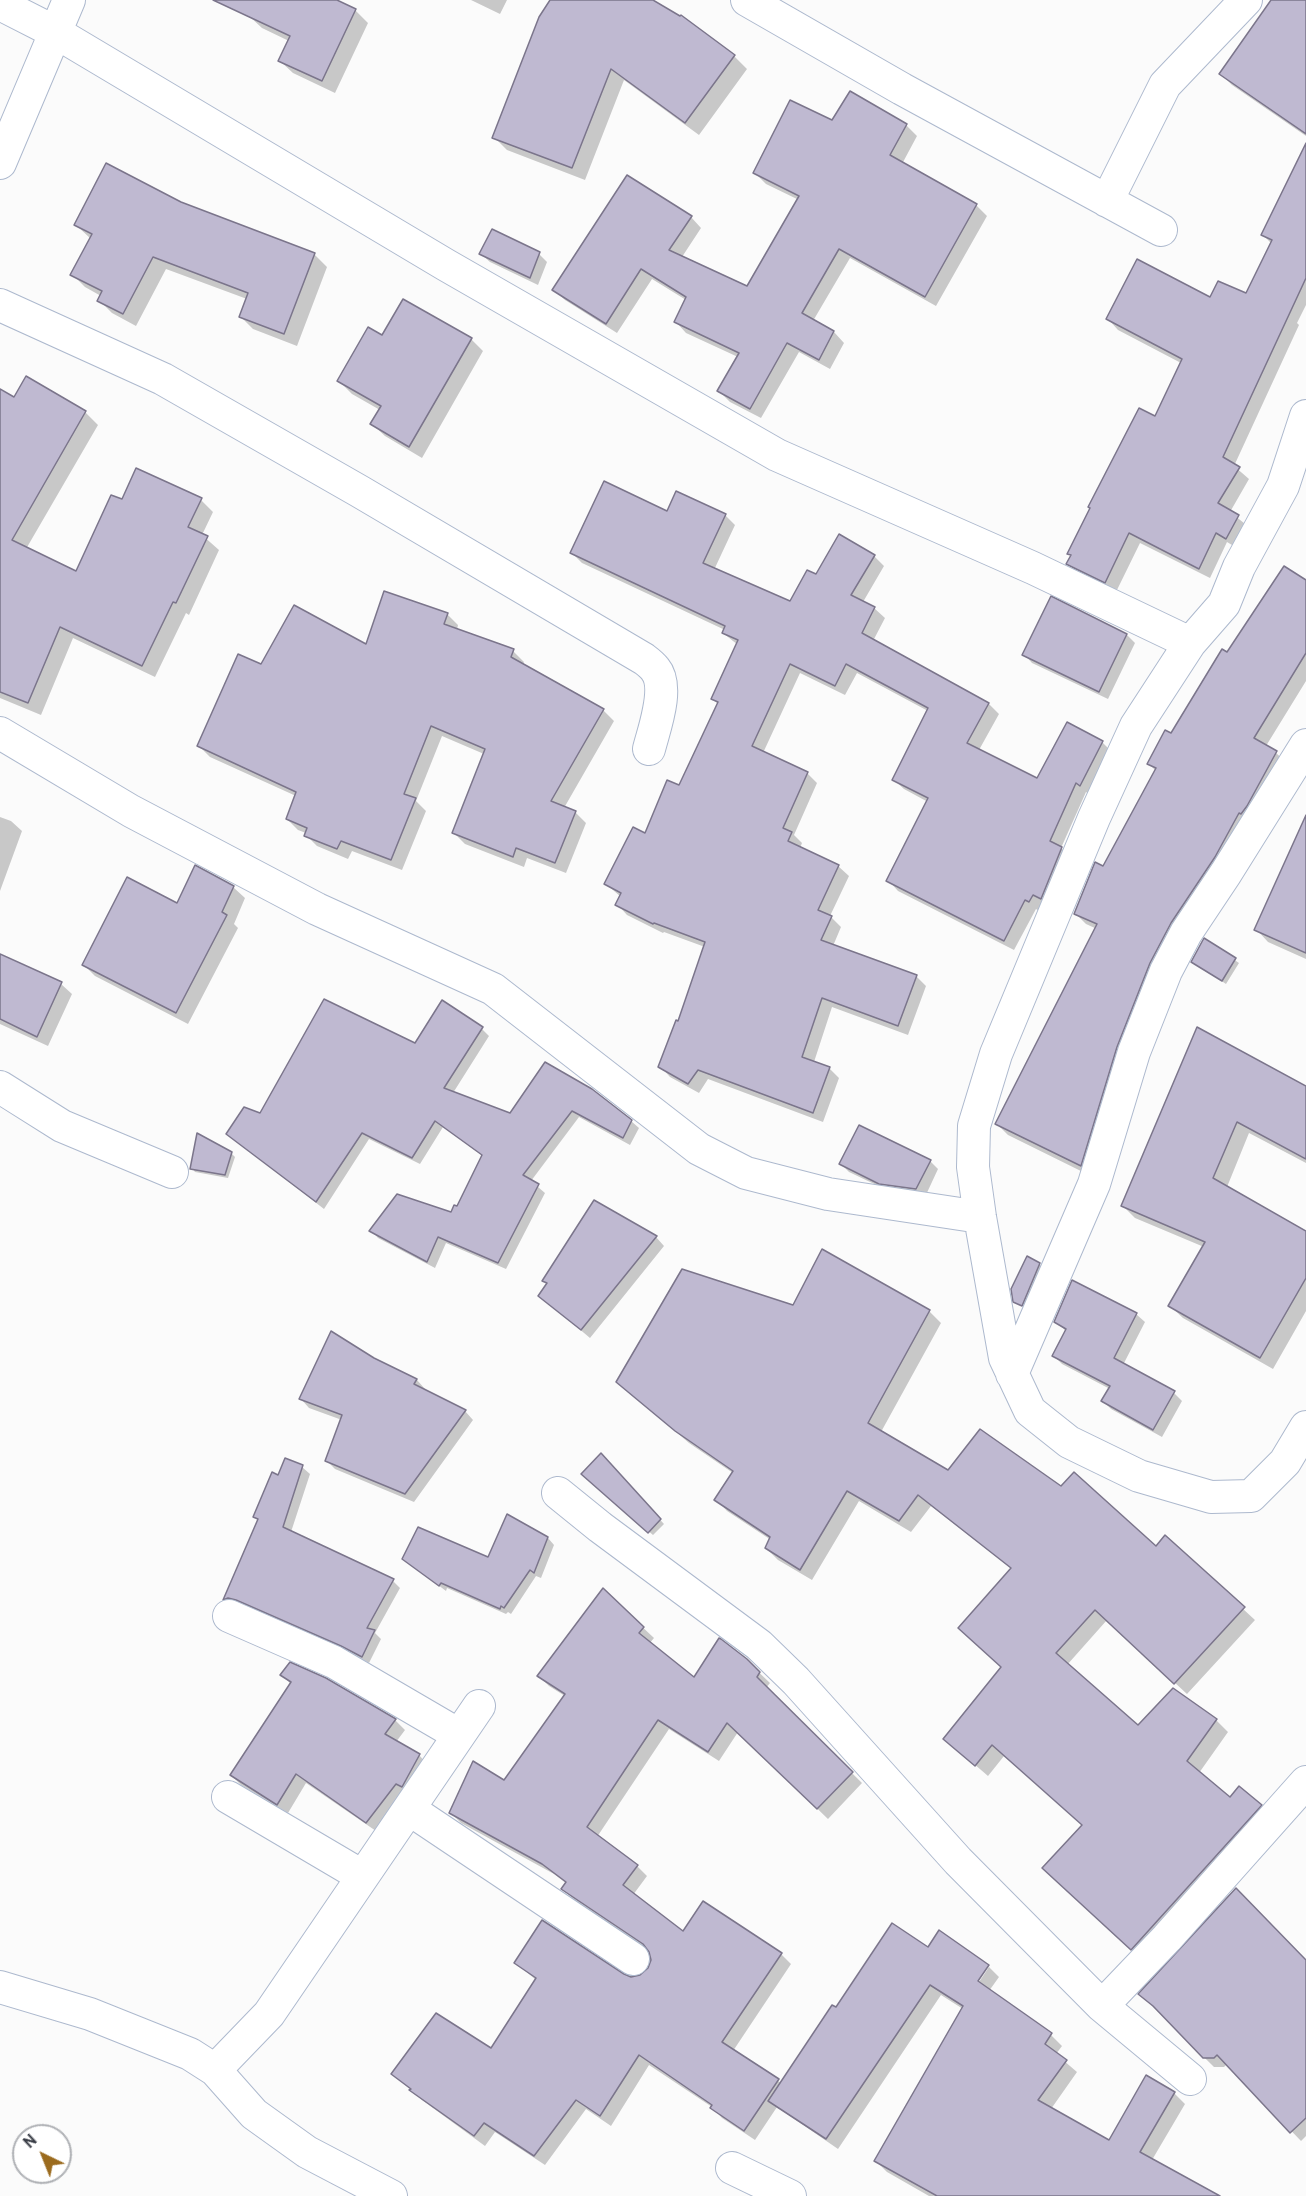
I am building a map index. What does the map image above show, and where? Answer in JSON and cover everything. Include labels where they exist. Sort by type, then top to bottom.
[{"type":"street","points":[[0,163],[69,0]]},
{"type":"street","points":[[747,0],[902,89],[1161,230]]},
{"type":"street","points":[[1107,201],[1165,85],[1246,0]]},
{"type":"street","points":[[0,4],[55,32],[446,265],[777,455],[1033,568],[1190,643]]},
{"type":"street","points":[[0,305],[163,378],[644,659],[656,670],[662,684],[659,712],[649,750]]},
{"type":"street","points":[[1306,416],[1279,495],[1239,567],[1224,604],[1190,643],[1136,726],[1094,818],[996,1054],[974,1126],[973,1167],[1005,1358],[1030,1411],[1069,1442],[1139,1476],[1210,1497],[1251,1496],[1286,1462],[1306,1427]]},
{"type":"street","points":[[0,733],[131,811],[317,909],[493,989],[699,1149],[746,1173],[828,1194],[980,1217]]},
{"type":"street","points":[[1012,1374],[1094,1184],[1134,1052],[1166,971],[1191,924],[1226,873],[1306,745]]},
{"type":"street","points":[[0,1087],[62,1126],[172,1172]]},
{"type":"street","points":[[558,1493],[759,1645],[796,1681],[958,1861],[1102,2006],[1190,2079]]},
{"type":"street","points":[[229,1616],[334,1662],[459,1736]]},
{"type":"street","points":[[215,2070],[269,2014],[479,1707]]},
{"type":"street","points":[[1102,2006],[1167,1938],[1306,1782]]},
{"type":"street","points":[[228,1797],[362,1876]]},
{"type":"street","points":[[409,1809],[633,1959]]},
{"type":"street","points":[[0,1987],[90,2014],[190,2054],[215,2070],[254,2114],[307,2152],[391,2196]]},
{"type":"street","points":[[732,2168],[790,2196]]},
{"type":"building","points":[[213,0],[337,0],[356,9],[322,81],[278,61],[290,36]]},
{"type":"building","points":[[550,0],[653,0],[681,15],[735,55],[685,123],[611,69],[572,168],[492,138],[539,17]]},
{"type":"building","points":[[1271,0],[1306,0],[1306,134],[1219,74]]},
{"type":"building","points":[[850,91],[907,124],[890,155],[977,204],[925,297],[839,249],[802,313],[834,331],[819,360],[787,343],[750,409],[717,391],[739,353],[674,322],[686,297],[641,269],[606,324],[552,290],[627,175],[692,216],[669,250],[747,286],[799,196],[753,173],[790,100],[832,120]]},
{"type":"building","points":[[1306,143],[1306,278],[1223,457],[1240,467],[1218,503],[1239,515],[1226,539],[1216,533],[1199,569],[1129,533],[1105,583],[1066,564],[1071,555],[1067,554],[1090,508],[1088,507],[1139,408],[1155,416],[1182,359],[1106,319],[1137,259],[1210,297],[1218,281],[1246,293],[1272,240],[1261,235]]},
{"type":"building","points":[[106,163],[181,202],[315,253],[284,334],[239,317],[248,293],[153,257],[123,314],[97,301],[102,291],[70,275],[92,234],[74,225]]},
{"type":"building","points":[[492,229],[540,252],[530,278],[479,254]]},
{"type":"building","points":[[403,299],[472,338],[409,447],[370,424],[381,406],[337,381],[368,327],[382,335]]},
{"type":"building","points":[[26,376],[86,411],[12,540],[76,571],[111,495],[122,499],[136,468],[202,498],[188,527],[208,536],[142,666],[60,627],[28,703],[0,692],[0,389],[14,397]]},
{"type":"building","points":[[604,481],[667,511],[676,491],[726,514],[703,563],[790,601],[807,570],[816,574],[839,534],[875,555],[851,595],[875,607],[862,633],[989,703],[967,743],[1037,778],[1067,722],[1103,741],[1080,786],[1076,783],[1050,841],[1062,847],[1041,899],[1033,895],[1029,902],[1025,900],[1004,941],[886,881],[928,798],[892,780],[928,708],[846,664],[835,686],[790,664],[752,746],[808,772],[783,828],[792,832],[788,841],[839,865],[818,910],[832,916],[821,940],[917,975],[898,1026],[822,998],[802,1057],[830,1067],[813,1113],[698,1070],[688,1084],[658,1067],[676,1020],[678,1021],[705,942],[653,924],[615,905],[621,893],[604,884],[633,827],[645,833],[667,780],[679,785],[718,702],[711,699],[738,640],[722,633],[725,626],[570,553]]},
{"type":"building","points":[[1284,566],[1306,580],[1306,653],[1254,738],[1277,751],[1247,806],[1241,814],[1239,813],[1215,857],[1171,923],[1150,963],[1117,1047],[1081,1166],[995,1124],[1097,924],[1074,914],[1095,862],[1103,866],[1156,768],[1147,764],[1165,730],[1171,733],[1222,649],[1227,652]]},
{"type":"building","points":[[384,591],[448,613],[444,624],[514,649],[511,657],[604,709],[551,801],[576,811],[555,863],[516,848],[513,857],[452,833],[485,749],[431,726],[404,794],[416,798],[391,860],[341,841],[337,849],[304,836],[307,828],[286,819],[296,792],[197,746],[238,654],[261,664],[294,605],[366,644]]},
{"type":"building","points":[[1051,596],[1127,634],[1099,692],[1022,655]]},
{"type":"building","points":[[1306,815],[1306,953],[1254,930]]},
{"type":"building","points":[[195,865],[234,886],[222,912],[227,915],[176,1013],[82,965],[127,877],[177,903]]},
{"type":"building","points":[[1204,938],[1236,958],[1222,981],[1191,962]]},
{"type":"building","points":[[0,954],[62,982],[37,1037],[0,1019]]},
{"type":"building","points":[[324,999],[415,1043],[442,1000],[483,1027],[444,1088],[510,1113],[545,1062],[592,1089],[632,1120],[623,1138],[572,1111],[523,1175],[539,1184],[498,1263],[438,1237],[427,1262],[369,1231],[397,1194],[451,1212],[454,1205],[457,1206],[482,1155],[435,1121],[412,1158],[362,1133],[316,1202],[226,1134],[244,1107],[260,1113]]},
{"type":"building","points":[[1197,1027],[1306,1086],[1306,1159],[1237,1122],[1213,1178],[1306,1231],[1306,1278],[1260,1358],[1168,1306],[1205,1242],[1121,1206]]},
{"type":"building","points":[[859,1125],[931,1160],[916,1189],[879,1184],[839,1164]]},
{"type":"building","points":[[197,1133],[232,1152],[225,1175],[190,1169]]},
{"type":"building","points":[[594,1200],[657,1236],[581,1330],[538,1296],[547,1283],[542,1281]]},
{"type":"building","points":[[822,1249],[930,1310],[868,1423],[948,1470],[980,1429],[1061,1486],[1074,1472],[1156,1546],[1165,1535],[1245,1607],[1174,1684],[1095,1610],[1056,1653],[1138,1725],[1173,1688],[1217,1719],[1187,1761],[1230,1797],[1239,1786],[1262,1805],[1131,1950],[1042,1868],[1082,1825],[992,1745],[975,1766],[943,1739],[1001,1667],[958,1628],[1011,1568],[918,1495],[899,1521],[847,1491],[800,1570],[765,1548],[770,1537],[714,1500],[733,1471],[675,1431],[616,1382],[682,1269],[793,1305]]},
{"type":"building","points":[[1027,1256],[1040,1263],[1022,1306],[1013,1302],[1011,1289]]},
{"type":"building","points":[[1072,1280],[1137,1313],[1114,1358],[1175,1391],[1153,1430],[1101,1401],[1110,1386],[1052,1356],[1066,1329],[1054,1322]]},
{"type":"building","points":[[331,1331],[374,1358],[417,1379],[414,1384],[466,1410],[405,1494],[325,1461],[342,1415],[299,1399]]},
{"type":"building","points":[[601,1453],[661,1519],[648,1533],[581,1474]]},
{"type":"building","points":[[285,1458],[303,1465],[283,1527],[394,1579],[367,1628],[375,1630],[362,1657],[236,1600],[228,1598],[223,1600],[258,1519],[253,1517],[272,1472],[278,1475]]},
{"type":"building","points":[[507,1514],[548,1537],[534,1573],[530,1570],[504,1608],[501,1606],[500,1609],[441,1583],[439,1586],[402,1559],[418,1527],[488,1557]]},
{"type":"building","points":[[603,1588],[644,1627],[639,1633],[694,1677],[719,1638],[721,1639],[760,1672],[757,1677],[853,1772],[817,1809],[727,1723],[708,1752],[658,1720],[587,1827],[638,1865],[623,1885],[683,1931],[703,1901],[782,1953],[722,2042],[779,2079],[744,2131],[710,2108],[712,2105],[639,2055],[600,2116],[576,2100],[534,2156],[484,2123],[474,2136],[409,2090],[411,2089],[391,2074],[436,2013],[491,2048],[536,1978],[514,1963],[542,1920],[624,1974],[631,1977],[640,1975],[648,1968],[651,1960],[643,1944],[561,1889],[566,1882],[542,1864],[449,1813],[473,1761],[504,1780],[565,1694],[537,1676]]},
{"type":"building","points":[[290,1662],[326,1678],[396,1719],[385,1734],[420,1754],[402,1787],[396,1784],[366,1823],[296,1774],[277,1805],[230,1775],[291,1682],[280,1675]]},
{"type":"building","points":[[1236,1888],[1306,1960],[1306,2118],[1290,2133],[1217,2055],[1214,2058],[1203,2058],[1153,2006],[1138,1994]]},
{"type":"building","points":[[892,1923],[928,1947],[939,1930],[989,1965],[978,1981],[1052,2033],[1045,2044],[1067,2060],[1038,2100],[1109,2140],[1146,2075],[1175,2092],[1140,2152],[1220,2196],[937,2196],[874,2161],[963,2006],[930,1985],[826,2139],[768,2101],[832,2005],[836,2007]]}]
